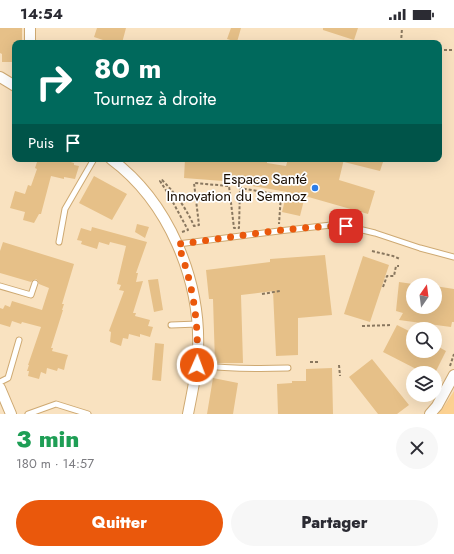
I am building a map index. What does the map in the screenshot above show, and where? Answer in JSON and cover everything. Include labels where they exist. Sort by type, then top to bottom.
[{"type":"street","points":[[30,28],[30,40]]},
{"type":"street","points":[[0,77],[12,84]]},
{"type":"street","points":[[114,162],[133,179],[153,202],[176,240],[185,262],[198,324],[197,365],[188,414]]},
{"type":"street","points":[[430,414],[437,406],[454,376]]},
{"type":"street","points":[[0,388],[11,414]]},
{"type":"lane","points":[[59,242],[65,209],[92,162]]},
{"type":"lane","points":[[176,240],[331,226],[346,226],[376,233],[420,248],[454,257]]},
{"type":"lane","points":[[0,286],[31,295],[35,283]]},
{"type":"lane","points":[[171,325],[198,324]]},
{"type":"lane","points":[[0,382],[8,378],[19,340]]},
{"type":"lane","points":[[197,365],[230,369],[288,368]]},
{"type":"lane","points":[[28,414],[56,404],[88,414]]},
{"type":"path","points":[[401,40],[402,28]]},
{"type":"path","points":[[442,50],[454,50]]},
{"type":"path","points":[[176,240],[188,230],[160,181],[162,180],[175,193],[187,210],[194,226],[199,225],[194,183],[229,186],[234,228],[239,228],[240,188],[281,195],[279,231]]},
{"type":"path","points":[[372,251],[400,259]]},
{"type":"path","points":[[383,287],[387,276],[394,276],[396,266],[399,266]]},
{"type":"path","points":[[262,294],[280,291]]},
{"type":"path","points":[[362,326],[391,325]]},
{"type":"path","points":[[310,362],[320,362]]},
{"type":"path","points":[[339,365],[340,376]]},
{"type":"shaded area","points":[[454,391],[454,414],[438,414],[445,405]]},
{"type":"building","points":[[0,28],[22,28],[22,40],[12,40],[12,62],[2,62],[2,54],[0,53]]},
{"type":"building","points":[[97,28],[126,28],[123,40],[103,40],[94,37]]},
{"type":"building","points":[[231,28],[241,28],[238,40],[227,39]]},
{"type":"building","points":[[323,28],[358,28],[354,40],[323,30]]},
{"type":"building","points":[[37,162],[71,162],[74,163],[74,165],[79,166],[75,179],[64,177],[64,179],[51,176],[41,214],[39,214],[34,223],[23,220],[25,212],[10,208],[15,191],[25,194],[28,185],[31,186],[37,169],[35,168]]},
{"type":"building","name":"Espace Santé Innovation du Semnoz","points":[[185,162],[267,162],[286,166],[287,162],[343,162],[339,180],[375,191],[368,214],[305,196],[300,216],[282,212],[287,192],[223,181],[184,178]]},
{"type":"building","points":[[344,162],[383,162],[380,171]]},
{"type":"building","points":[[94,176],[127,194],[112,220],[79,203]]},
{"type":"building","points":[[137,224],[149,227],[145,238],[135,232]]},
{"type":"building","points":[[92,227],[147,242],[136,273],[138,273],[136,282],[143,281],[133,313],[136,313],[135,316],[150,320],[148,326],[153,327],[150,337],[140,334],[140,337],[129,334],[128,339],[123,338],[121,346],[110,342],[111,332],[109,331],[124,291],[119,290],[121,285],[117,284],[126,246],[110,242],[109,245],[99,242],[97,249],[81,244],[82,241],[77,240],[81,228],[91,231]]},
{"type":"building","points":[[3,242],[74,264],[62,304],[64,304],[63,310],[51,348],[53,348],[52,351],[68,355],[64,370],[58,368],[57,371],[47,368],[46,374],[41,372],[39,379],[28,376],[28,365],[41,327],[12,321],[10,327],[0,324],[0,308],[3,309],[5,305],[10,307],[12,301],[42,310],[49,288],[39,284],[36,279],[31,282],[0,273],[0,251]]},
{"type":"building","points":[[325,255],[332,315],[298,318],[298,355],[276,356],[273,291],[241,295],[243,363],[215,363],[213,299],[209,299],[206,270],[270,262],[270,259]]},
{"type":"building","points":[[363,256],[389,265],[370,322],[344,314]]},
{"type":"building","points":[[158,279],[163,310],[154,312],[148,280]]},
{"type":"building","points":[[399,282],[406,283],[406,314],[442,314],[442,287],[454,289],[454,322],[452,322],[451,327],[442,326],[442,322],[414,322],[399,320],[403,313],[396,311]]},
{"type":"building","points":[[397,325],[406,330],[406,358],[442,358],[442,349],[446,351],[438,366],[410,366],[383,352]]},
{"type":"building","points":[[155,343],[164,344],[161,381],[152,380]]},
{"type":"building","points":[[372,359],[409,405],[397,414],[378,414],[349,377]]},
{"type":"building","points":[[332,368],[333,414],[278,414],[277,384],[292,383],[292,381],[306,381],[306,369]]},
{"type":"building","points":[[213,378],[238,383],[233,414],[207,414]]},
{"type":"place","name":"Espace Santé Innovation du Semnoz","points":[[315,188]]},
{"type":"route","points":[[197,365],[198,324],[192,290],[185,262],[178,244],[279,231],[346,226]]}]
